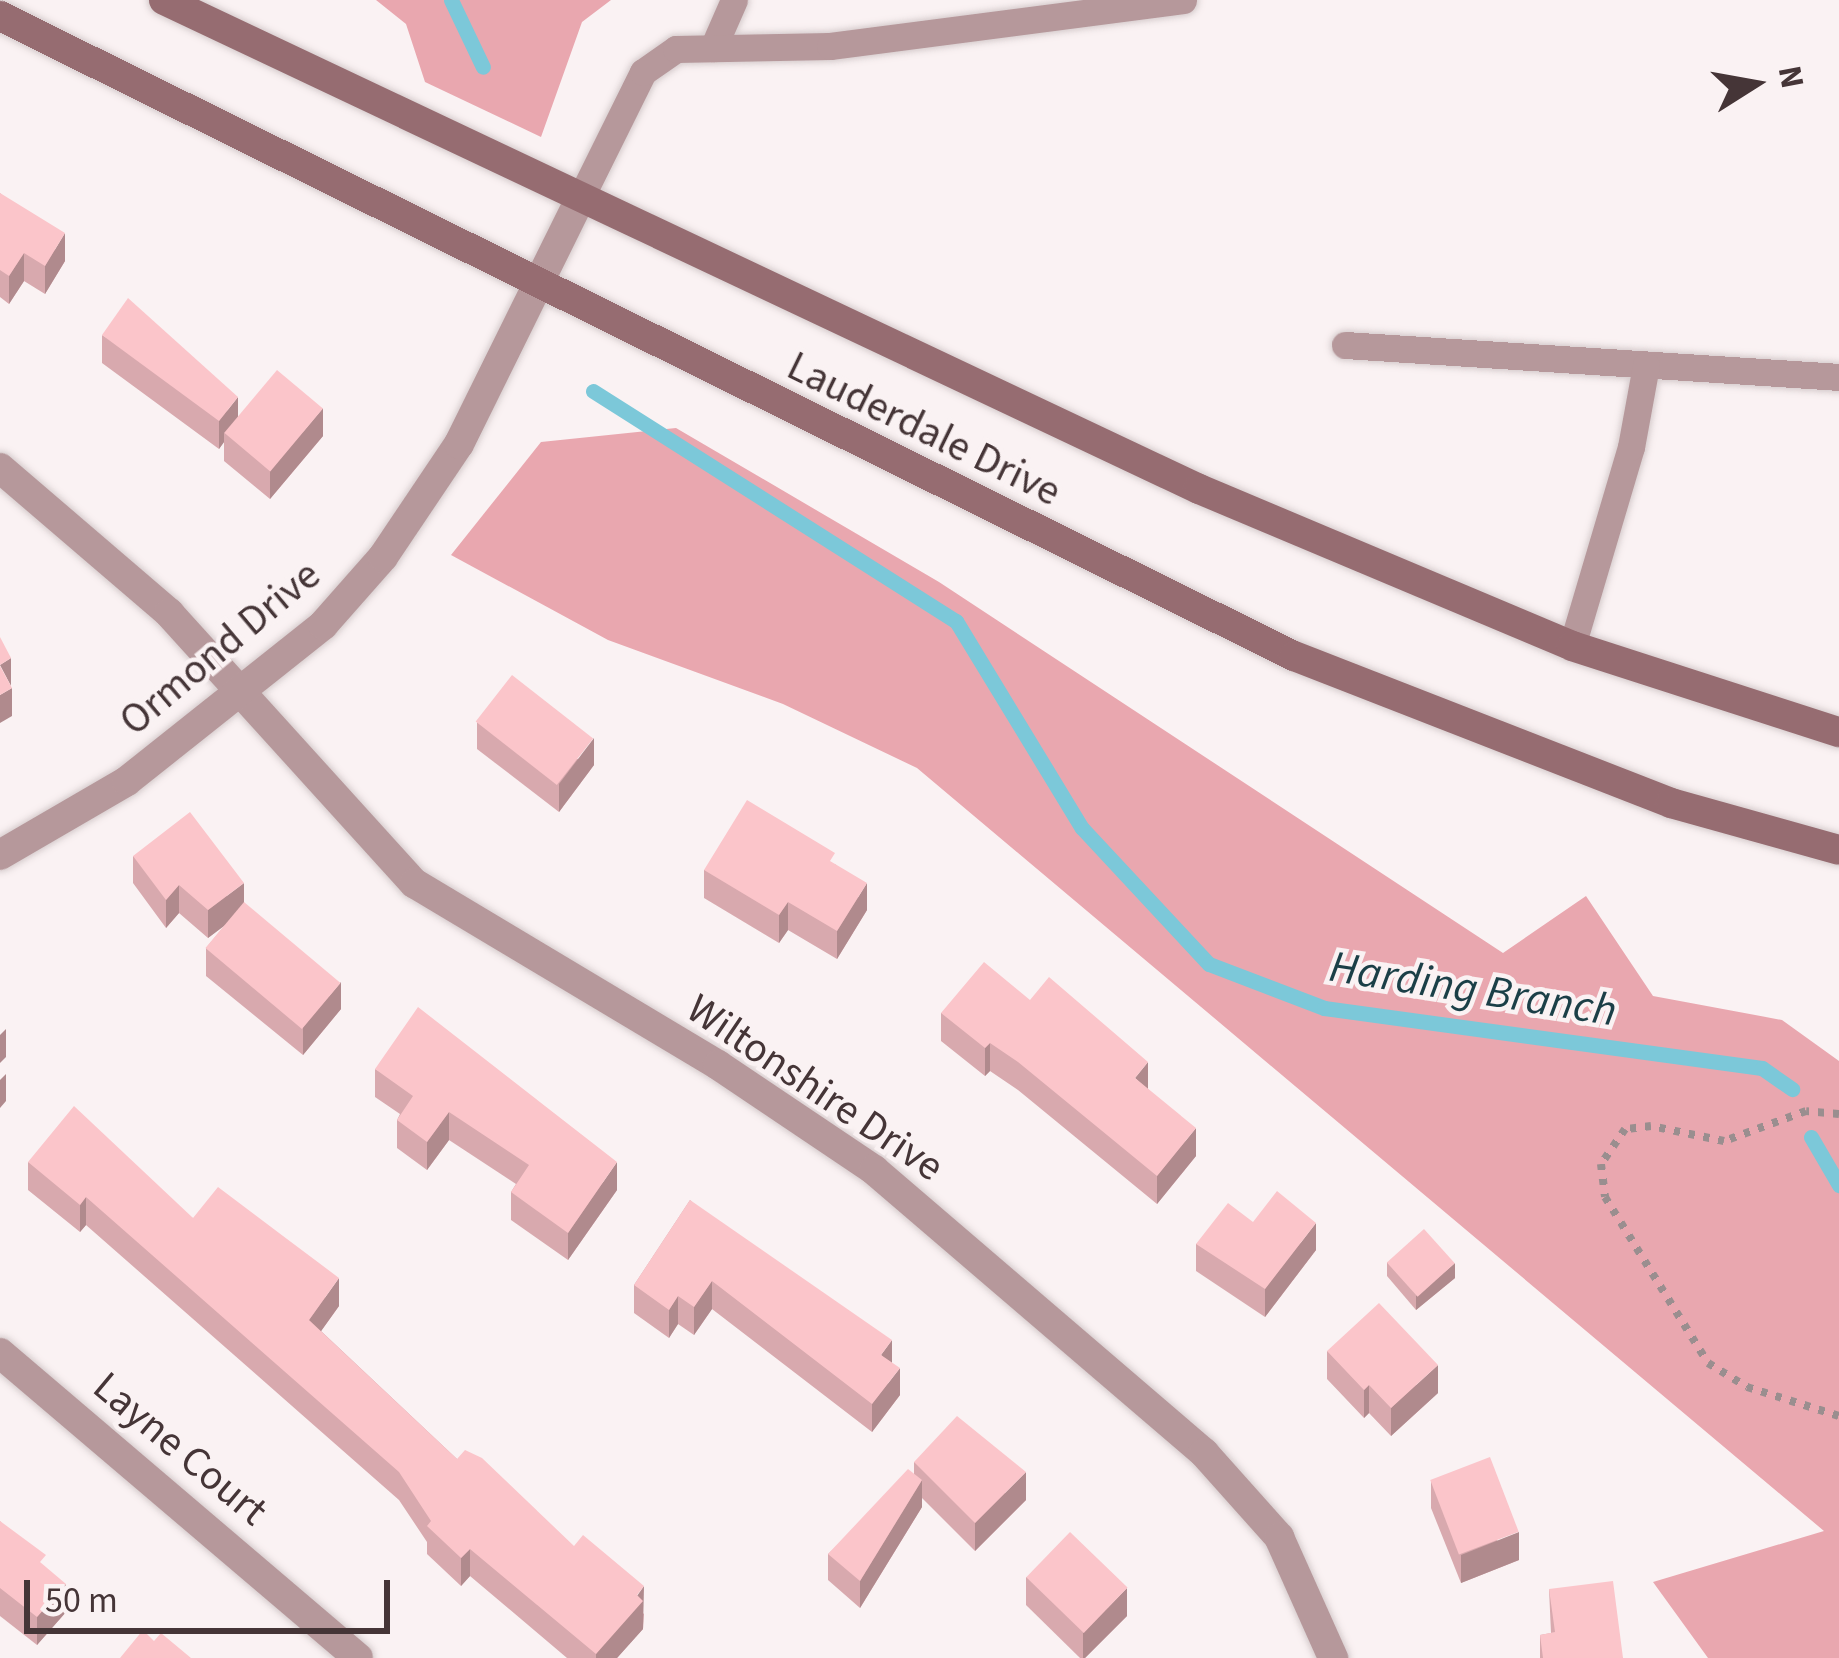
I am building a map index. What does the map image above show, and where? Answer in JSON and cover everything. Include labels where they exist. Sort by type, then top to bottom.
[{"type":"main road","name":"Lauderdale Drive","points":[[164,0],[579,201],[1199,489],[1572,646],[1839,732]]},
{"type":"main road","name":"Lauderdale Drive","points":[[0,16],[537,286],[1294,656],[1671,803],[1839,850]]},
{"type":"street","name":"Ormond Drive","points":[[0,855],[127,781],[323,626],[383,557],[459,444],[579,201]]},
{"type":"street","name":"Wiltonshire Drive","points":[[0,468],[130,575],[415,883],[874,1169],[1204,1453],[1280,1537],[1334,1658]]},
{"type":"street","name":"Layne Court","points":[[0,1353],[358,1658]]},
{"type":"lane","points":[[713,48],[734,0]]},
{"type":"lane","points":[[579,201],[643,72],[676,49],[830,46],[1183,0]]},
{"type":"lane","points":[[1345,345],[1839,376]]},
{"type":"lane","points":[[1572,646],[1631,448],[1646,365]]},
{"type":"path","points":[[1839,1114],[1806,1112],[1724,1141],[1651,1126],[1625,1129],[1601,1164],[1606,1197],[1708,1363],[1748,1387],[1839,1416]]},
{"type":"shaded area","points":[[376,0],[611,0],[582,22],[541,137],[425,82],[406,24]]},
{"type":"shaded area","points":[[676,428],[939,582],[1503,953],[1586,896],[1653,996],[1782,1020],[1839,1061],[1839,1658],[1708,1658],[1653,1582],[1824,1531],[917,768],[783,704],[608,640],[451,555],[541,442]]},
{"type":"building","points":[[0,193],[65,233],[45,266],[24,253],[9,276],[0,270]]},
{"type":"building","points":[[128,298],[238,397],[219,421],[102,335]]},
{"type":"building","points":[[277,370],[323,409],[270,471],[224,433]]},
{"type":"building","points":[[0,637],[11,658],[0,665]]},
{"type":"building","points":[[0,666],[12,688],[0,695]]},
{"type":"building","points":[[512,675],[593,738],[557,785],[476,721]]},
{"type":"building","points":[[747,800],[835,853],[830,861],[867,883],[837,931],[788,902],[779,915],[704,870]]},
{"type":"building","points":[[190,812],[244,883],[208,910],[179,885],[166,900],[133,856]]},
{"type":"building","points":[[244,902],[341,983],[302,1029],[205,948]]},
{"type":"building","points":[[984,962],[1030,1000],[1049,977],[1148,1062],[1135,1078],[1196,1128],[1157,1176],[1018,1062],[990,1043],[985,1048],[941,1013]]},
{"type":"building","points":[[418,1007],[617,1162],[568,1233],[511,1192],[529,1165],[449,1112],[427,1142],[397,1120],[413,1096],[375,1069]]},
{"type":"building","points":[[74,1106],[193,1218],[218,1187],[339,1278],[309,1320],[457,1459],[465,1450],[482,1458],[574,1546],[583,1535],[644,1586],[637,1595],[643,1601],[596,1654],[470,1549],[461,1558],[427,1526],[431,1521],[399,1472],[86,1197],[80,1205],[28,1162]]},
{"type":"building","points":[[1277,1191],[1316,1223],[1265,1289],[1196,1244],[1228,1203],[1253,1222]]},
{"type":"building","points":[[690,1200],[892,1340],[881,1355],[900,1368],[872,1404],[712,1281],[694,1307],[678,1296],[669,1310],[634,1285]]},
{"type":"building","points":[[1424,1229],[1455,1263],[1418,1297],[1387,1262]]},
{"type":"building","points":[[1379,1303],[1438,1365],[1391,1408],[1369,1385],[1364,1390],[1327,1351]]},
{"type":"building","points":[[957,1416],[1026,1472],[975,1523],[914,1462]]},
{"type":"building","points":[[1490,1457],[1519,1532],[1459,1555],[1430,1480]]},
{"type":"building","points":[[908,1469],[922,1480],[860,1581],[828,1554]]},
{"type":"building","points":[[0,1521],[46,1555],[40,1562],[66,1584],[37,1617],[0,1588]]},
{"type":"building","points":[[1070,1532],[1128,1588],[1084,1633],[1026,1577]]},
{"type":"building","points":[[1613,1581],[1623,1658],[1543,1658],[1540,1635],[1555,1632],[1549,1589]]},
{"type":"building","points":[[143,1630],[154,1641],[161,1633],[191,1658],[120,1658]]},
{"type":"waterway","name":"Harding Branch","points":[[451,0],[483,67]]},
{"type":"waterway","name":"Harding Branch","points":[[593,391],[956,621],[1082,828],[1209,964],[1324,1008],[1762,1068],[1792,1089]]},
{"type":"waterway","name":"Harding Branch","points":[[1811,1137],[1839,1185]]}]
